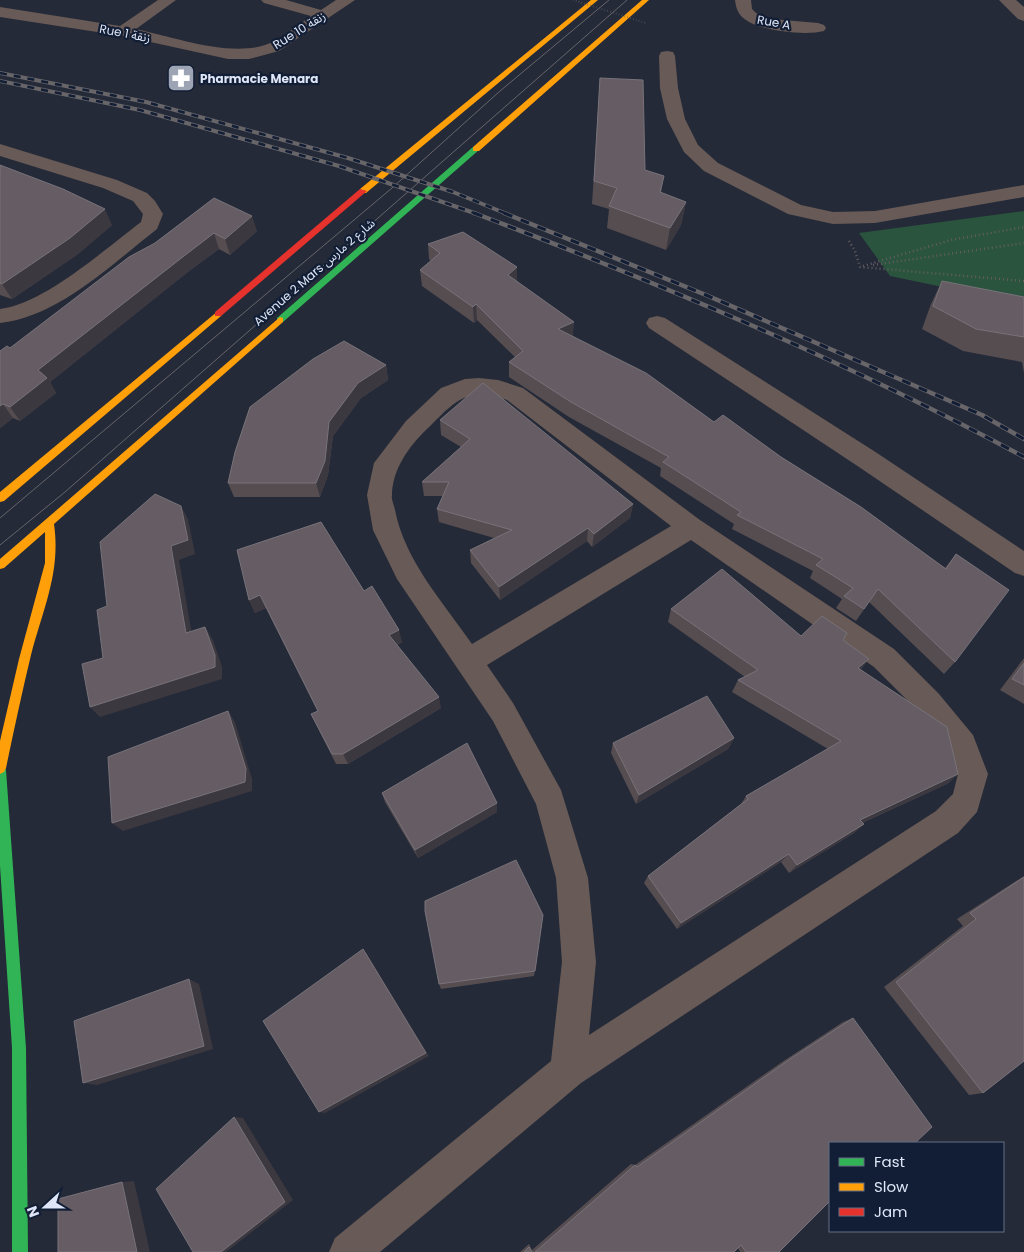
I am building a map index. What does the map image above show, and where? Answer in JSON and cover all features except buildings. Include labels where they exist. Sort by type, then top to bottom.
[{"type":"main road","name":"Avenue 2 Mars شارع 2 مارس","points":[[0,498],[402,158],[595,0]]},
{"type":"main road","name":"Avenue 2 Mars شارع 2 مارس","points":[[0,565],[646,0]]},
{"type":"main road","points":[[0,491],[14,486]]},
{"type":"main road","points":[[20,1252],[19,1048],[0,769],[34,624],[50,576],[53,544],[49,523]]},
{"type":"street","points":[[123,31],[168,0]]},
{"type":"street","points":[[269,0],[323,15]]},
{"type":"street","name":"Rue 10 زنقة","points":[[249,54],[273,48],[347,0]]},
{"type":"street","name":"Rue A","points":[[743,0],[742,6],[745,13],[754,20],[770,24],[818,28]]},
{"type":"street","points":[[1007,0],[1024,16]]},
{"type":"street","name":"Rue 1 زنقة","points":[[0,12],[123,31],[228,54],[249,54]]},
{"type":"street","points":[[667,56],[669,88],[676,119],[690,148],[711,167],[795,210],[833,218],[875,217],[1024,191]]},
{"type":"street","points":[[0,150],[110,184],[140,197],[153,214],[150,225],[54,295],[29,310],[0,316]]},
{"type":"street","points":[[657,323],[868,460],[1024,566]]},
{"type":"street","points":[[349,1252],[568,1070],[947,822],[966,802],[973,774],[962,745],[929,703],[884,658],[691,527],[515,394],[498,388],[465,387],[449,394],[414,427],[386,463],[379,495],[386,530],[406,571],[503,712],[550,800],[572,878],[579,962],[568,1070]]},
{"type":"street","points":[[469,662],[691,527]]},
{"type":"path","points":[[573,0],[646,23]]},
{"type":"path","points":[[833,218],[855,251],[860,266]]},
{"type":"path","points":[[860,266],[951,240],[1024,227]]},
{"type":"path","points":[[860,266],[1024,243]]},
{"type":"path","points":[[860,266],[1024,281]]},
{"type":"green space","points":[[1024,211],[1024,304],[890,276],[859,233]]},
{"type":"tram line","points":[[0,518],[392,188],[500,91],[609,0]]},
{"type":"tram line","points":[[0,545],[65,492],[627,0]]},
{"type":"railway","points":[[0,73],[146,102],[348,158],[453,192],[507,214]]},
{"type":"railway","points":[[0,81],[140,110],[339,166],[477,214]]},
{"type":"railway","points":[[474,213],[684,296],[753,326],[890,389],[1024,457]]},
{"type":"railway","points":[[504,213],[706,295],[982,415],[1024,439]]},
{"type":"traffic: fast","points":[[280,320],[476,149]]},
{"type":"traffic: fast","points":[[0,770],[19,1048],[20,1252]]},
{"type":"traffic: slow","points":[[363,191],[595,0]]},
{"type":"traffic: slow","points":[[476,149],[646,0]]},
{"type":"traffic: slow","points":[[0,498],[218,314]]},
{"type":"traffic: slow","points":[[0,565],[280,320]]},
{"type":"traffic: slow","points":[[0,768],[24,659],[49,574],[52,552],[49,523]]},
{"type":"traffic: jam","points":[[218,314],[363,191]]},
{"type":"place","name":"Pharmacie Menara","points":[[181,78]]}]
